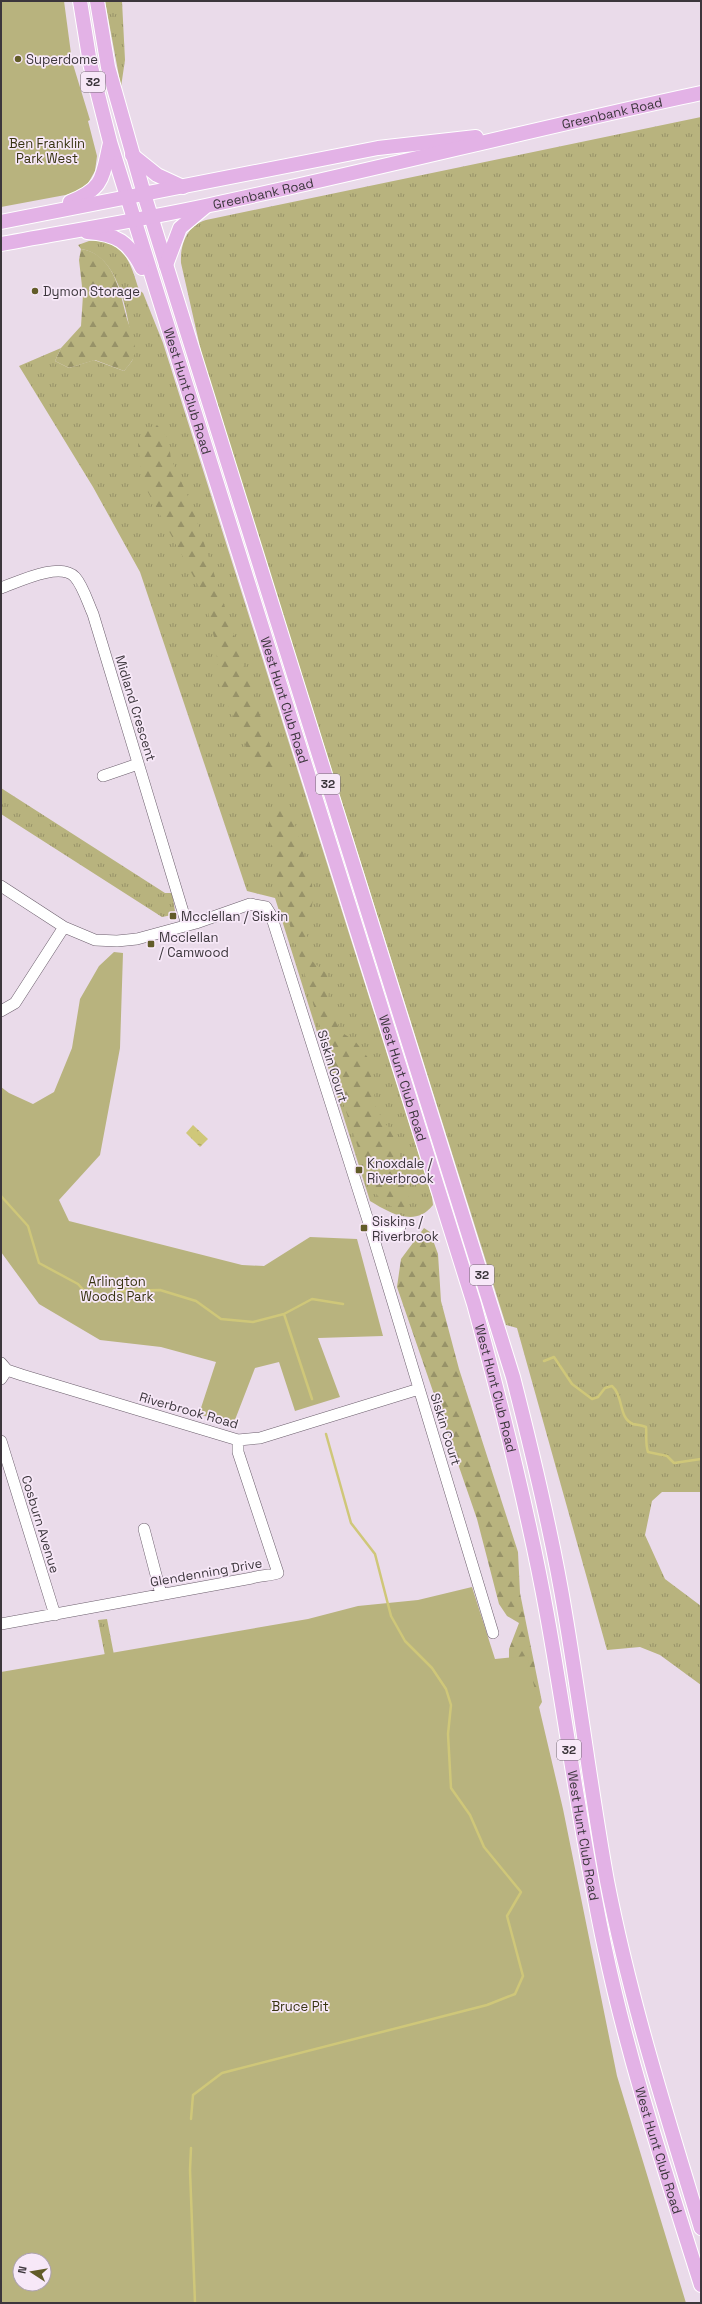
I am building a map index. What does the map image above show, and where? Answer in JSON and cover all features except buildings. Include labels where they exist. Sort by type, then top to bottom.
[{"type":"main road","name":"West Hunt Club Road","points":[[80,1],[90,63],[110,142],[474,1304],[496,1382],[529,1521],[546,1606],[581,1825],[605,1952],[630,2054],[701,2285]]},
{"type":"main road","name":"West Hunt Club Road","points":[[97,1],[108,67],[132,155],[512,1377],[534,1463],[565,1610],[592,1787],[618,1931],[647,2051],[701,2228]]},
{"type":"main road","name":"Greenbank Road","points":[[1,244],[208,205],[397,164],[522,132],[699,94]]},
{"type":"main road","name":"Greenbank Road","points":[[1,222],[378,148],[522,132]]},
{"type":"main road","points":[[41,214],[88,195],[94,190],[102,176],[110,142]]},
{"type":"main road","points":[[132,155],[157,175],[183,187]]},
{"type":"main road","points":[[166,264],[180,228],[208,205]]},
{"type":"main road","points":[[73,231],[98,232],[119,239],[127,244],[134,252],[161,305]]},
{"type":"street","name":"Midland Crescent","points":[[1,588],[46,572],[65,571],[75,577],[93,614],[187,925]]},
{"type":"street","points":[[104,776],[138,764]]},
{"type":"street","points":[[1,886],[64,927],[95,940],[116,941],[137,939],[187,925]]},
{"type":"street","name":"Siskin Court","points":[[187,925],[250,904],[266,908],[271,915],[372,1233],[494,1633]]},
{"type":"street","points":[[1,1011],[15,1003],[64,927]]},
{"type":"street","points":[[372,1233],[400,1227]]},
{"type":"street","name":"Riverbrook Road","points":[[3,1371],[238,1440],[260,1438],[419,1389]]},
{"type":"street","name":"Glendenning Drive","points":[[1,1624],[278,1573],[238,1452],[238,1440]]},
{"type":"street","name":"Cosburn Avenue","points":[[1,1441],[55,1615]]},
{"type":"street","points":[[144,1529],[160,1594]]},
{"type":"green space","name":"Ben Franklin Park West","points":[[1,1],[64,1],[72,61],[90,120],[88,121],[97,156],[95,171],[87,185],[76,193],[1,207]]},
{"type":"green space","points":[[105,1],[122,1],[125,60],[121,87]]},
{"type":"green space","points":[[701,117],[701,1492],[662,1492],[652,1501],[645,1535],[665,1579],[701,1606],[701,1685],[660,1655],[640,1647],[607,1650],[517,1328],[506,1325],[203,360],[181,263],[181,256],[183,243],[189,231],[194,226],[206,220]]},
{"type":"green space","points":[[103,240],[112,244],[124,254],[128,260],[139,290],[143,293],[163,343],[432,1197],[433,1205],[426,1212],[418,1216],[410,1217],[394,1214],[370,1201],[275,898],[247,891],[140,572],[93,487],[19,366],[61,348],[55,361],[69,368],[94,360],[124,371],[132,361],[134,352],[129,323],[120,290],[114,276],[106,263],[95,254],[81,249],[78,245],[89,241]]},
{"type":"green space","points":[[81,249],[92,252],[101,258],[108,266],[114,276],[122,297],[135,345],[133,359],[124,371],[95,360],[69,368],[55,361],[61,348],[81,326],[83,295],[79,260]]},
{"type":"green space","points":[[157,425],[168,438],[171,459],[191,503],[277,767],[272,779],[251,758],[219,684],[216,646],[205,598],[142,481],[138,444],[147,430]]},
{"type":"green space","points":[[1,788],[165,893],[172,893],[175,911],[172,915],[162,917],[1,814]]},
{"type":"green space","points":[[276,808],[284,809],[294,821],[312,884],[313,899],[307,935],[309,955],[313,962],[326,973],[330,980],[328,1000],[341,1032],[355,1041],[369,1059],[376,1107],[384,1123],[392,1130],[410,1190],[404,1214],[381,1199],[371,1187],[333,1072],[291,927],[281,900],[268,827],[271,815]]},
{"type":"green space","name":"Arlington Woods Park","points":[[114,952],[123,953],[120,1048],[100,1155],[59,1200],[69,1221],[242,1265],[264,1266],[310,1237],[357,1239],[383,1336],[318,1338],[340,1397],[295,1411],[279,1362],[255,1368],[233,1425],[199,1414],[216,1362],[161,1347],[100,1340],[39,1304],[1,1252],[1,1087],[9,1093],[33,1104],[54,1092],[72,1048],[80,999],[99,966]]},
{"type":"green space","points":[[424,1228],[430,1232],[438,1254],[441,1301],[459,1369],[518,1552],[520,1593],[542,1702],[535,1714],[509,1667],[509,1649],[519,1623],[507,1616],[499,1604],[477,1519],[397,1287],[401,1259]]},
{"type":"green space","name":"Bruce Pit","points":[[472,1587],[495,1659],[527,1656],[563,1809],[617,2076],[686,2303],[1,2303],[1,1672],[308,1619],[358,1606],[418,1600]]},
{"type":"green space","points":[[107,1619],[115,1660],[106,1661],[98,1620]]},
{"type":"water","points":[[193,1125],[208,1139],[200,1147],[186,1133]]},
{"type":"waterway","points":[[1,1196],[28,1226],[39,1263],[78,1284],[88,1295],[102,1301],[118,1291],[160,1290],[196,1301],[221,1319],[253,1322],[284,1314],[312,1299],[343,1304]]},
{"type":"waterway","points":[[284,1314],[312,1399]]},
{"type":"waterway","points":[[544,1361],[554,1357],[572,1384],[592,1399],[598,1397],[605,1388],[612,1386],[616,1390],[623,1412],[628,1421],[633,1424],[646,1427],[646,1443],[648,1452],[667,1456],[674,1463],[701,1459]]},
{"type":"waterway","points":[[191,2119],[193,2095],[222,2073],[487,2005],[515,1994],[523,1976],[507,1916],[521,1892],[484,1847],[470,1815],[451,1788],[448,1734],[451,1705],[446,1689],[432,1668],[405,1641],[391,1616],[375,1554],[351,1523],[326,1434]]},
{"type":"waterway","points":[[191,2148],[190,2170],[195,2303]]},
{"type":"place","name":"Superdome","points":[[18,59]]},
{"type":"place","name":"Dymon Storage","points":[[35,291]]},
{"type":"place","name":"Mcclellan / Siskin","points":[[173,916]]},
{"type":"place","name":"Mcclellan / Camwood","points":[[151,944]]},
{"type":"place","name":"Knoxdale / Riverbrook","points":[[359,1170]]},
{"type":"place","name":"Siskins / Riverbrook","points":[[364,1228]]}]
